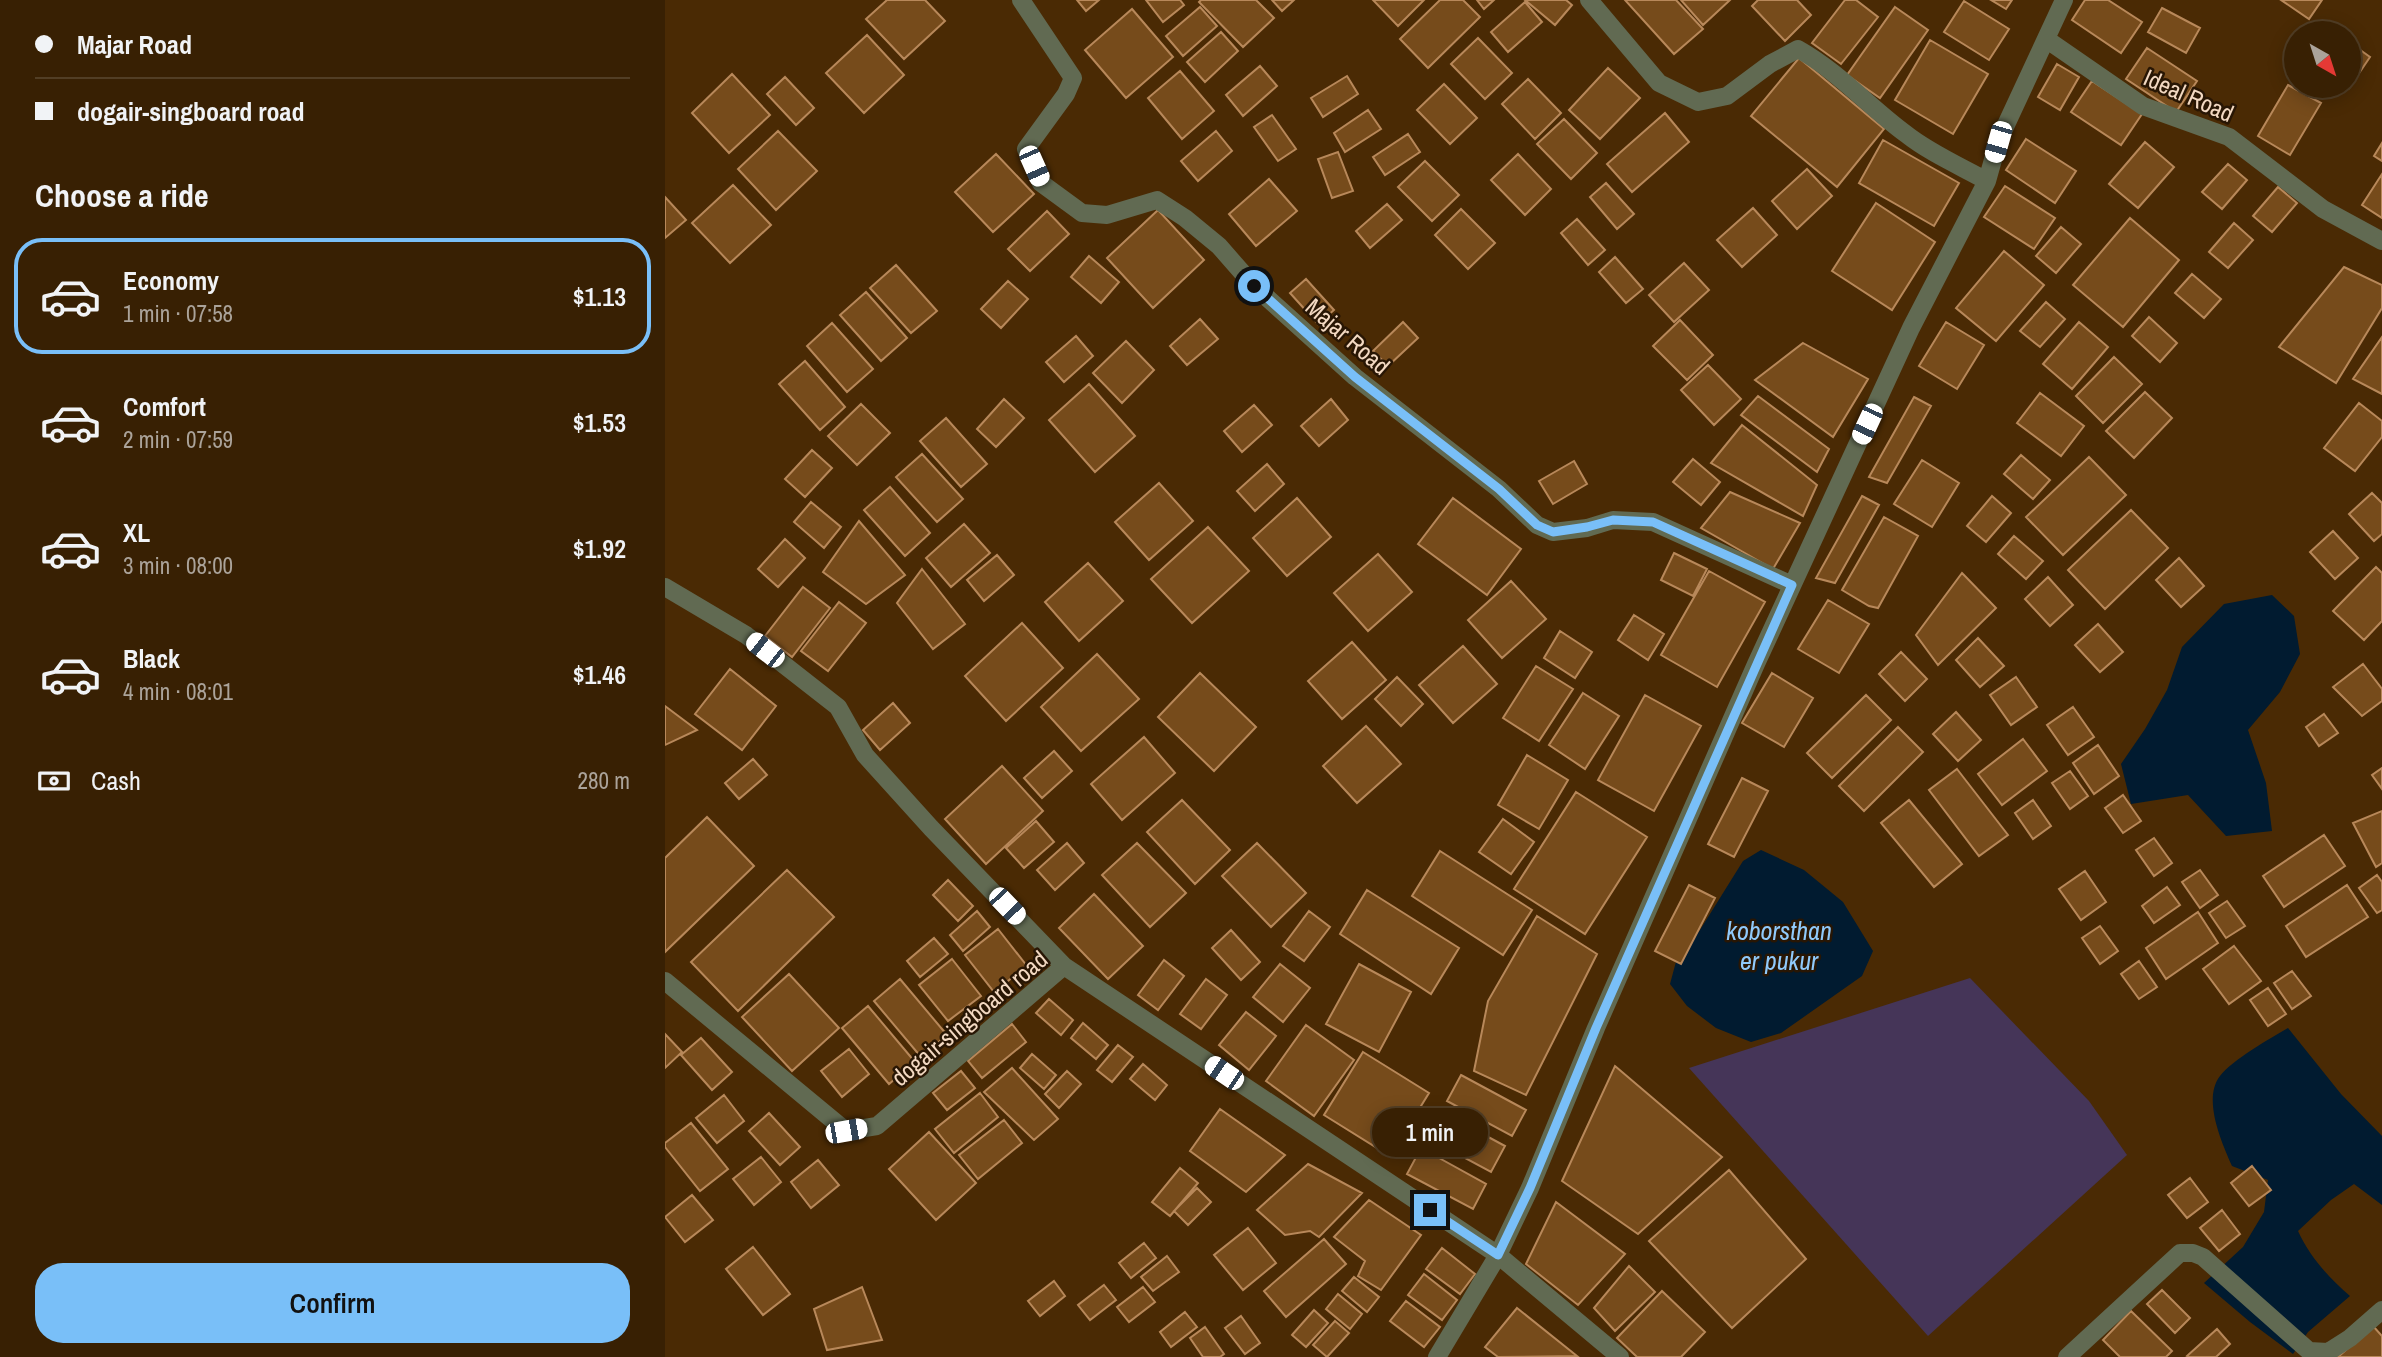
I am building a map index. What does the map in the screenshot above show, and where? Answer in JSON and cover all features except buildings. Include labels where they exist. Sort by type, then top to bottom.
[{"type":"street","name":"Majar Road","points":[[1021,0],[1073,78],[1066,94],[1026,149],[1041,183],[1082,213],[1107,215],[1157,200],[1185,218],[1219,246],[1254,286],[1355,377],[1499,489],[1537,525],[1553,532],[1613,520],[1653,522],[1792,585]]},
{"type":"street","points":[[1589,0],[1659,83],[1697,102],[1727,96],[1770,64],[1798,49],[1855,90],[1907,135],[1987,181]]},
{"type":"street","points":[[1437,1357],[1498,1255],[1530,1188],[1596,1028],[1792,585],[1911,328],[1987,181],[1998,142],[2064,0]]},
{"type":"street","name":"Ideal Road","points":[[2046,39],[2143,106],[2229,137],[2323,209],[2382,241]]},
{"type":"street","points":[[665,587],[746,635],[838,707],[866,755],[931,828],[1064,966]]},
{"type":"street","name":"dogair-singboard road","points":[[665,981],[846,1131],[877,1126],[1064,966],[1498,1255],[1620,1357]]},
{"type":"street","points":[[2067,1357],[2180,1253],[2193,1253],[2203,1257],[2309,1351],[2328,1352],[2350,1338],[2382,1310]]},
{"type":"shaded area","points":[[1970,978],[2089,1101],[2127,1155],[1928,1336],[1689,1068]]},
{"type":"water","points":[[2272,595],[2294,616],[2300,654],[2280,692],[2248,730],[2266,783],[2272,831],[2226,836],[2188,795],[2131,804],[2121,764],[2167,690],[2182,647],[2224,604]]},
{"type":"water","name":"koborsthan er pukur","points":[[1761,850],[1804,870],[1843,902],[1873,951],[1862,976],[1781,1033],[1751,1042],[1716,1028],[1687,1006],[1670,984],[1677,958],[1700,930],[1743,861]]},
{"type":"water","points":[[2288,1028],[2341,1094],[2382,1136],[2382,1205],[2354,1184],[2331,1200],[2298,1231],[2320,1266],[2350,1296],[2308,1332],[2293,1354],[2204,1283],[2243,1247],[2264,1212],[2268,1180],[2232,1166],[2215,1121],[2215,1086],[2220,1076],[2233,1063]]},
{"type":"route","points":[[1254,286],[1355,377],[1499,489],[1537,525],[1553,532],[1613,520],[1653,522],[1792,585],[1596,1028],[1530,1188],[1498,1255],[1430,1210]]}]
